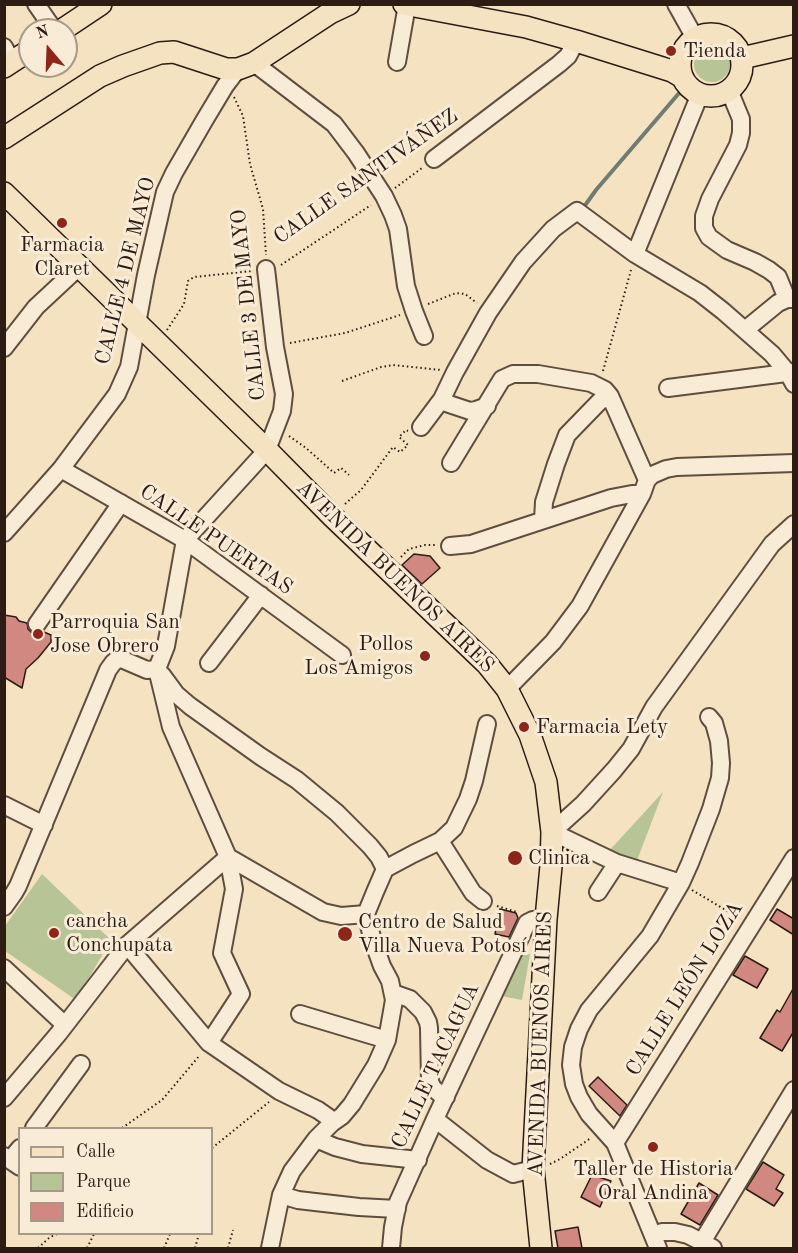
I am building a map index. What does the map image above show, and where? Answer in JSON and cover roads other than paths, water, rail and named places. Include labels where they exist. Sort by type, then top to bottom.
[{"type":"main road","points":[[78,19],[100,4]]},
{"type":"main road","points":[[4,138],[100,76],[123,66],[160,53],[174,52],[226,69],[246,66],[330,13],[349,4]]},
{"type":"main road","points":[[406,5],[526,27],[677,70],[693,90],[710,96],[720,95],[736,84],[741,76],[742,58],[733,41],[714,33],[705,34],[689,42],[684,48],[677,70]]},
{"type":"main road","points":[[742,58],[794,46]]},
{"type":"main road","name":"AVENIDA BUENOS AIRES","points":[[4,193],[332,516],[487,664],[507,689],[530,735],[546,782],[552,832],[550,866],[536,921],[533,1169],[541,1248]]},
{"type":"street","points":[[36,4],[46,18]]},
{"type":"street","points":[[676,4],[696,38]]},
{"type":"street","points":[[397,62],[406,5]]},
{"type":"street","name":"CALLE SANTIVÁÑEZ","points":[[434,159],[559,64],[568,56],[576,41]]},
{"type":"street","points":[[246,66],[334,124],[356,153],[384,196],[393,215],[398,229],[406,286],[424,336]]},
{"type":"street","name":"CALLE 4 DE MAYO","points":[[4,533],[61,469],[117,394],[129,367],[146,275],[165,192],[225,86],[246,66]]},
{"type":"street","points":[[729,90],[741,119],[741,132],[738,145],[710,200],[704,216],[704,228],[709,237],[727,250],[755,262],[778,277],[790,299],[778,303],[745,330]]},
{"type":"street","points":[[635,254],[700,94]]},
{"type":"street","points":[[421,427],[442,399],[488,313],[523,262],[553,229],[577,211],[635,254],[700,293],[772,354],[792,376]]},
{"type":"street","points":[[4,348],[36,307],[80,266]]},
{"type":"street","name":"CALLE 3 DE MAYO","points":[[185,540],[267,450],[282,411],[284,394],[275,347],[266,269]]},
{"type":"street","points":[[451,463],[502,379],[513,374],[538,374],[591,383],[604,391],[645,487]]},
{"type":"street","points":[[668,388],[792,376]]},
{"type":"street","points":[[543,520],[544,502],[567,435],[600,401],[604,391]]},
{"type":"street","points":[[442,399],[446,403],[470,411],[487,406]]},
{"type":"street","points":[[507,689],[534,663],[566,626],[580,606],[645,487],[659,472],[677,467],[794,463]]},
{"type":"street","name":"CALLE PUERTAS","points":[[61,469],[185,540],[342,655]]},
{"type":"street","points":[[450,546],[471,544],[610,498],[632,494],[645,487]]},
{"type":"street","points":[[37,624],[122,503]]},
{"type":"street","points":[[681,883],[617,862],[552,832],[583,804],[631,749],[654,708],[745,580],[772,544],[794,524]]},
{"type":"street","points":[[185,540],[166,646],[158,669],[158,676],[171,727],[228,857],[234,888],[222,953],[241,994],[209,1043]]},
{"type":"street","points":[[209,663],[261,595]]},
{"type":"street","points":[[8,896],[44,825],[98,690],[111,665],[119,658],[147,670],[158,669]]},
{"type":"street","points":[[158,669],[176,694],[190,706],[297,780],[337,813],[370,846],[385,869]]},
{"type":"street","points":[[656,1242],[615,1143],[589,1114],[573,1084],[573,1047],[589,1010],[651,936],[681,883],[711,809],[720,778],[719,741],[714,723],[709,717]]},
{"type":"street","points":[[270,1248],[281,1195],[292,1172],[316,1139],[352,1104],[376,1065],[387,1040],[394,1000],[393,993],[390,981],[377,955],[366,914],[385,869],[440,841],[454,828],[474,781],[487,724]]},
{"type":"street","points":[[4,805],[44,825]]},
{"type":"street","points":[[440,841],[473,893],[483,901]]},
{"type":"street","points":[[228,857],[323,912],[341,916],[366,914]]},
{"type":"street","points":[[4,1098],[128,945],[228,857]]},
{"type":"street","name":"CALLE LEÓN LOZA","points":[[615,1143],[794,858]]},
{"type":"street","points":[[598,892],[617,862]]},
{"type":"street","name":"CALLE TACAGUA","points":[[391,1248],[398,1202],[446,1096],[536,921]]},
{"type":"street","points":[[128,945],[209,1043],[279,1091],[318,1110],[332,1123]]},
{"type":"street","points":[[4,968],[65,1025]]},
{"type":"street","points":[[393,993],[410,999],[423,1012],[429,1028],[430,1082],[440,1094],[446,1096]]},
{"type":"street","points":[[300,1014],[387,1040]]},
{"type":"street","points":[[35,1127],[81,1064]]},
{"type":"street","points":[[656,1242],[662,1232],[675,1232],[708,1245],[791,1097]]},
{"type":"street","points":[[435,1119],[487,1160],[513,1174],[533,1169]]},
{"type":"street","points":[[316,1139],[362,1154],[418,1160]]},
{"type":"street","points":[[281,1195],[298,1200],[397,1209]]},
{"type":"waterway","points":[[580,209],[686,85]]},
{"type":"place","name":"Tienda","points":[[671,51]]},
{"type":"place","name":"Farmacia Claret","points":[[62,223]]},
{"type":"place","name":"Parroquia San Jose Obrero","points":[[38,634]]},
{"type":"place","name":"Pollos Los Amigos","points":[[425,656]]},
{"type":"place","name":"Farmacia Lety","points":[[524,727]]},
{"type":"place","name":"Clinica","points":[[515,858]]},
{"type":"place","name":"cancha Conchupata","points":[[54,933]]},
{"type":"place","name":"Centro de Salud Villa Nueva Potosí","points":[[345,934]]},
{"type":"place","name":"Taller de Historia Oral Andina","points":[[653,1147]]}]
